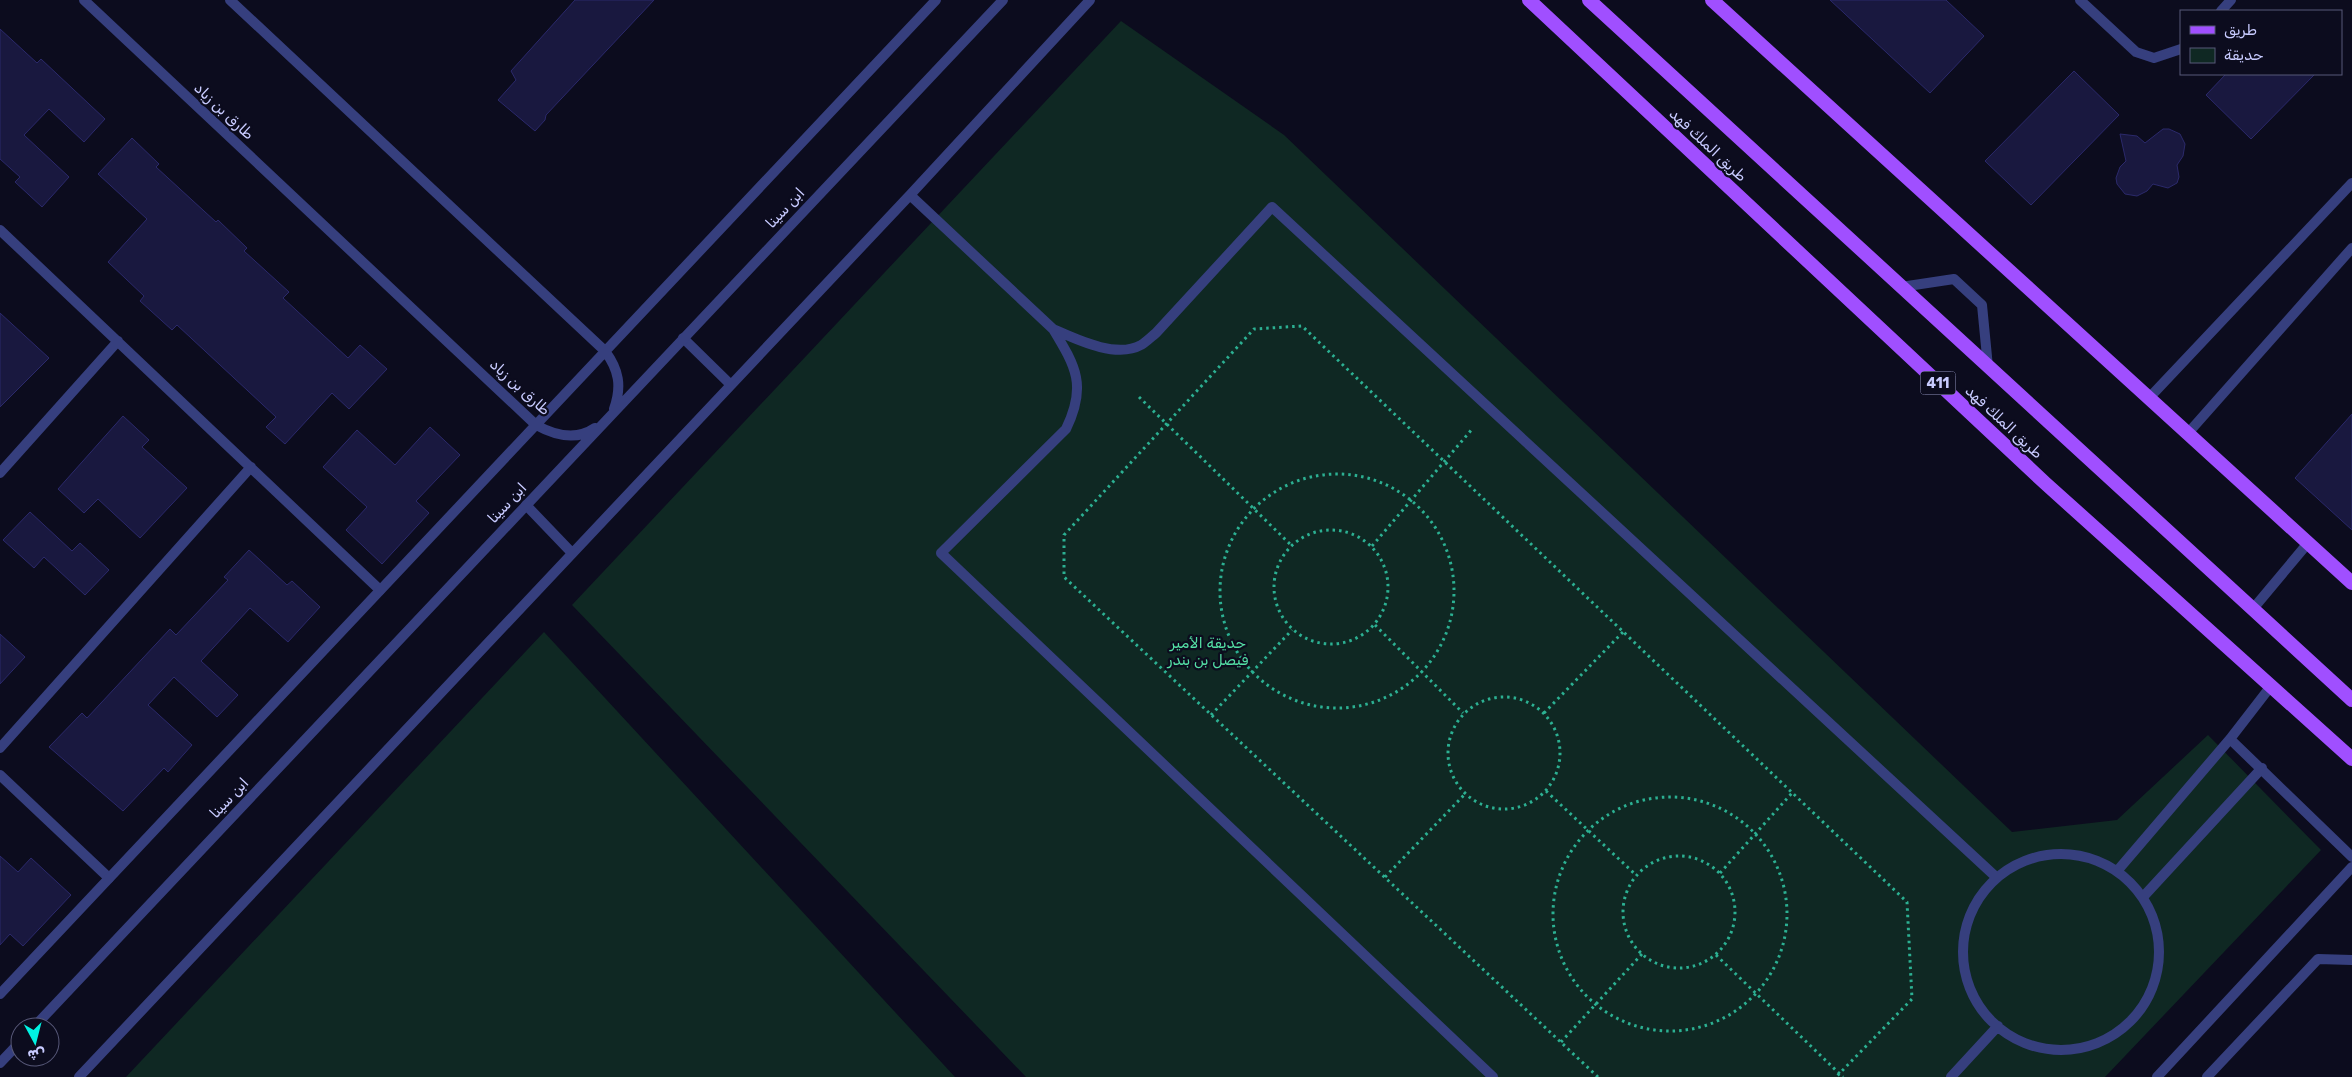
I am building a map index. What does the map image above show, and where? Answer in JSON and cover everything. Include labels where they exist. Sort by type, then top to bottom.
[{"type":"main road","name":"طريق الملك فهد","points":[[1529,0],[2045,483],[2352,759]]},
{"type":"main road","name":"طريق الملك فهد","points":[[1589,0],[2352,700]]},
{"type":"main road","points":[[1712,0],[2189,432],[2352,583]]},
{"type":"street","name":"طارق بن زياد","points":[[84,0],[536,424],[549,432],[563,436],[578,435],[592,431],[604,422]]},
{"type":"street","points":[[230,0],[606,351],[614,364],[619,379],[616,402],[604,422]]},
{"type":"street","points":[[0,994],[936,0]]},
{"type":"street","name":"ابن سينا","points":[[43,1017],[1003,0]]},
{"type":"street","points":[[79,1077],[910,195],[1090,0]]},
{"type":"street","points":[[2080,0],[2136,52],[2154,58],[2180,49]]},
{"type":"street","points":[[2222,10],[2231,0]]},
{"type":"street","points":[[2150,397],[2352,183]]},
{"type":"street","points":[[910,195],[1053,329],[1073,362],[1078,386],[1075,410],[1066,429],[941,553],[1493,1077]]},
{"type":"street","points":[[1053,329],[1091,346],[1113,349],[1139,346],[1156,333],[1272,207],[1996,877]]},
{"type":"street","points":[[0,230],[380,590]]},
{"type":"street","points":[[2189,432],[2352,248]]},
{"type":"street","points":[[1901,287],[1954,279],[1982,305],[1988,367]]},
{"type":"street","points":[[683,338],[730,385]]},
{"type":"street","points":[[0,473],[118,341]]},
{"type":"street","points":[[0,748],[251,467]]},
{"type":"street","points":[[526,505],[572,553]]},
{"type":"street","points":[[2252,610],[2308,543]]},
{"type":"street","points":[[2118,870],[2230,739],[2271,686]]},
{"type":"street","points":[[2230,739],[2352,857]]},
{"type":"street","points":[[2143,897],[2262,768]]},
{"type":"street","points":[[0,775],[109,878]]},
{"type":"street","points":[[2057,854],[2090,858],[2118,870],[2143,897],[2156,928],[2159,961],[2150,993],[2132,1020],[2106,1039],[2076,1049],[2044,1049],[2015,1039],[1989,1020],[1972,994],[1963,964],[1964,932],[1976,902],[1996,877],[2024,861],[2057,854]]},
{"type":"street","points":[[2158,1077],[2352,867]]},
{"type":"street","points":[[2207,1077],[2318,959],[2352,960]]},
{"type":"street","points":[[1950,1077],[1998,1026]]},
{"type":"street","points":[[0,1063],[10,1052]]},
{"type":"path","points":[[1598,1077],[1064,577],[1064,535],[1254,329],[1302,326],[1907,902],[1912,999],[1839,1076],[1716,956]]},
{"type":"path","points":[[1139,397],[1292,545]]},
{"type":"path","points":[[1372,546],[1473,428]]},
{"type":"path","points":[[1326,474],[1368,477],[1405,494],[1411,500],[1434,523],[1452,560],[1456,600],[1446,640],[1422,674],[1392,696],[1375,702],[1357,708],[1320,708],[1284,697],[1252,672],[1232,646],[1220,611],[1220,574],[1232,538],[1253,508],[1287,484],[1326,474]]},
{"type":"path","points":[[1324,530],[1341,530],[1358,536],[1372,546],[1383,560],[1388,576],[1389,593],[1384,610],[1375,625],[1361,636],[1344,643],[1326,644],[1308,640],[1292,630],[1280,615],[1274,597],[1274,578],[1280,560],[1292,545],[1306,535],[1324,530]]},
{"type":"path","points":[[1375,625],[1463,713]]},
{"type":"path","points":[[1211,715],[1292,630]]},
{"type":"path","points":[[1544,713],[1623,632]]},
{"type":"path","points":[[1498,696],[1518,698],[1536,706],[1544,713],[1550,719],[1558,736],[1560,756],[1556,774],[1546,791],[1532,802],[1515,808],[1497,809],[1480,804],[1465,794],[1454,780],[1448,762],[1448,745],[1453,728],[1463,713],[1479,702],[1498,696]]},
{"type":"path","points":[[1546,791],[1636,875]]},
{"type":"path","points":[[1720,873],[1792,793]]},
{"type":"path","points":[[1385,877],[1465,794]]},
{"type":"path","points":[[1668,797],[1706,802],[1742,820],[1769,849],[1785,885],[1788,924],[1778,962],[1757,994],[1726,1018],[1691,1030],[1652,1030],[1616,1019],[1586,996],[1564,965],[1553,929],[1555,891],[1569,854],[1589,831],[1594,824],[1629,804],[1668,797]]},
{"type":"path","points":[[1687,856],[1705,862],[1720,873],[1730,888],[1736,906],[1735,924],[1728,941],[1716,956],[1700,965],[1681,969],[1662,966],[1642,954],[1632,945],[1624,928],[1622,909],[1627,891],[1636,875],[1651,863],[1668,857],[1687,856]]},
{"type":"path","points":[[1561,1042],[1642,954]]},
{"type":"green space","name":"حديقة الأمير فيصل بن بندر","points":[[1121,21],[1284,135],[2012,832],[2117,820],[2208,735],[2321,850],[2105,1077],[1026,1077],[572,605]]},
{"type":"green space","points":[[544,632],[955,1077],[126,1077]]},
{"type":"building","points":[[575,0],[654,0],[546,115],[545,120],[535,131],[498,100],[516,80],[511,71]]},
{"type":"building","points":[[1830,0],[1946,0],[1984,36],[1930,93]]},
{"type":"building","points":[[0,29],[37,63],[41,59],[105,119],[84,142],[49,109],[24,135],[69,177],[42,207],[15,182],[20,177],[0,159]]},
{"type":"building","points":[[2074,71],[2119,115],[2031,205],[1985,161]]},
{"type":"building","points":[[2225,75],[2314,75],[2251,139],[2206,95]]},
{"type":"building","points":[[2163,129],[2169,129],[2180,134],[2185,144],[2183,156],[2177,165],[2179,177],[2177,183],[2168,188],[2153,184],[2147,191],[2137,196],[2125,194],[2117,184],[2116,178],[2120,167],[2126,161],[2120,134],[2137,136],[2145,143]]},
{"type":"building","points":[[132,138],[159,164],[156,167],[216,222],[218,220],[247,248],[244,251],[289,292],[283,298],[348,358],[360,345],[387,369],[349,409],[332,393],[285,444],[266,427],[276,417],[177,325],[172,330],[140,301],[144,296],[108,262],[147,219],[98,174]]},
{"type":"building","points":[[0,313],[49,358],[0,407]]},
{"type":"building","points":[[2352,414],[2352,530],[2295,478]]},
{"type":"building","points":[[123,416],[149,440],[142,447],[187,488],[140,538],[98,499],[84,513],[58,489]]},
{"type":"building","points":[[430,427],[460,455],[416,501],[429,513],[382,564],[346,530],[367,507],[323,467],[357,430],[395,465]]},
{"type":"building","points":[[30,512],[72,551],[80,543],[109,570],[85,595],[44,557],[34,568],[3,540]]},
{"type":"building","points":[[249,550],[287,585],[292,581],[320,607],[288,642],[250,608],[201,661],[238,695],[217,717],[174,677],[148,705],[192,745],[168,772],[164,768],[123,811],[49,747],[82,713],[87,718],[170,629],[176,635],[228,580],[224,577]]},
{"type":"building","points":[[0,634],[25,657],[0,684]]},
{"type":"building","points":[[0,856],[18,872],[31,858],[71,895],[23,946],[10,934],[0,945]]}]
